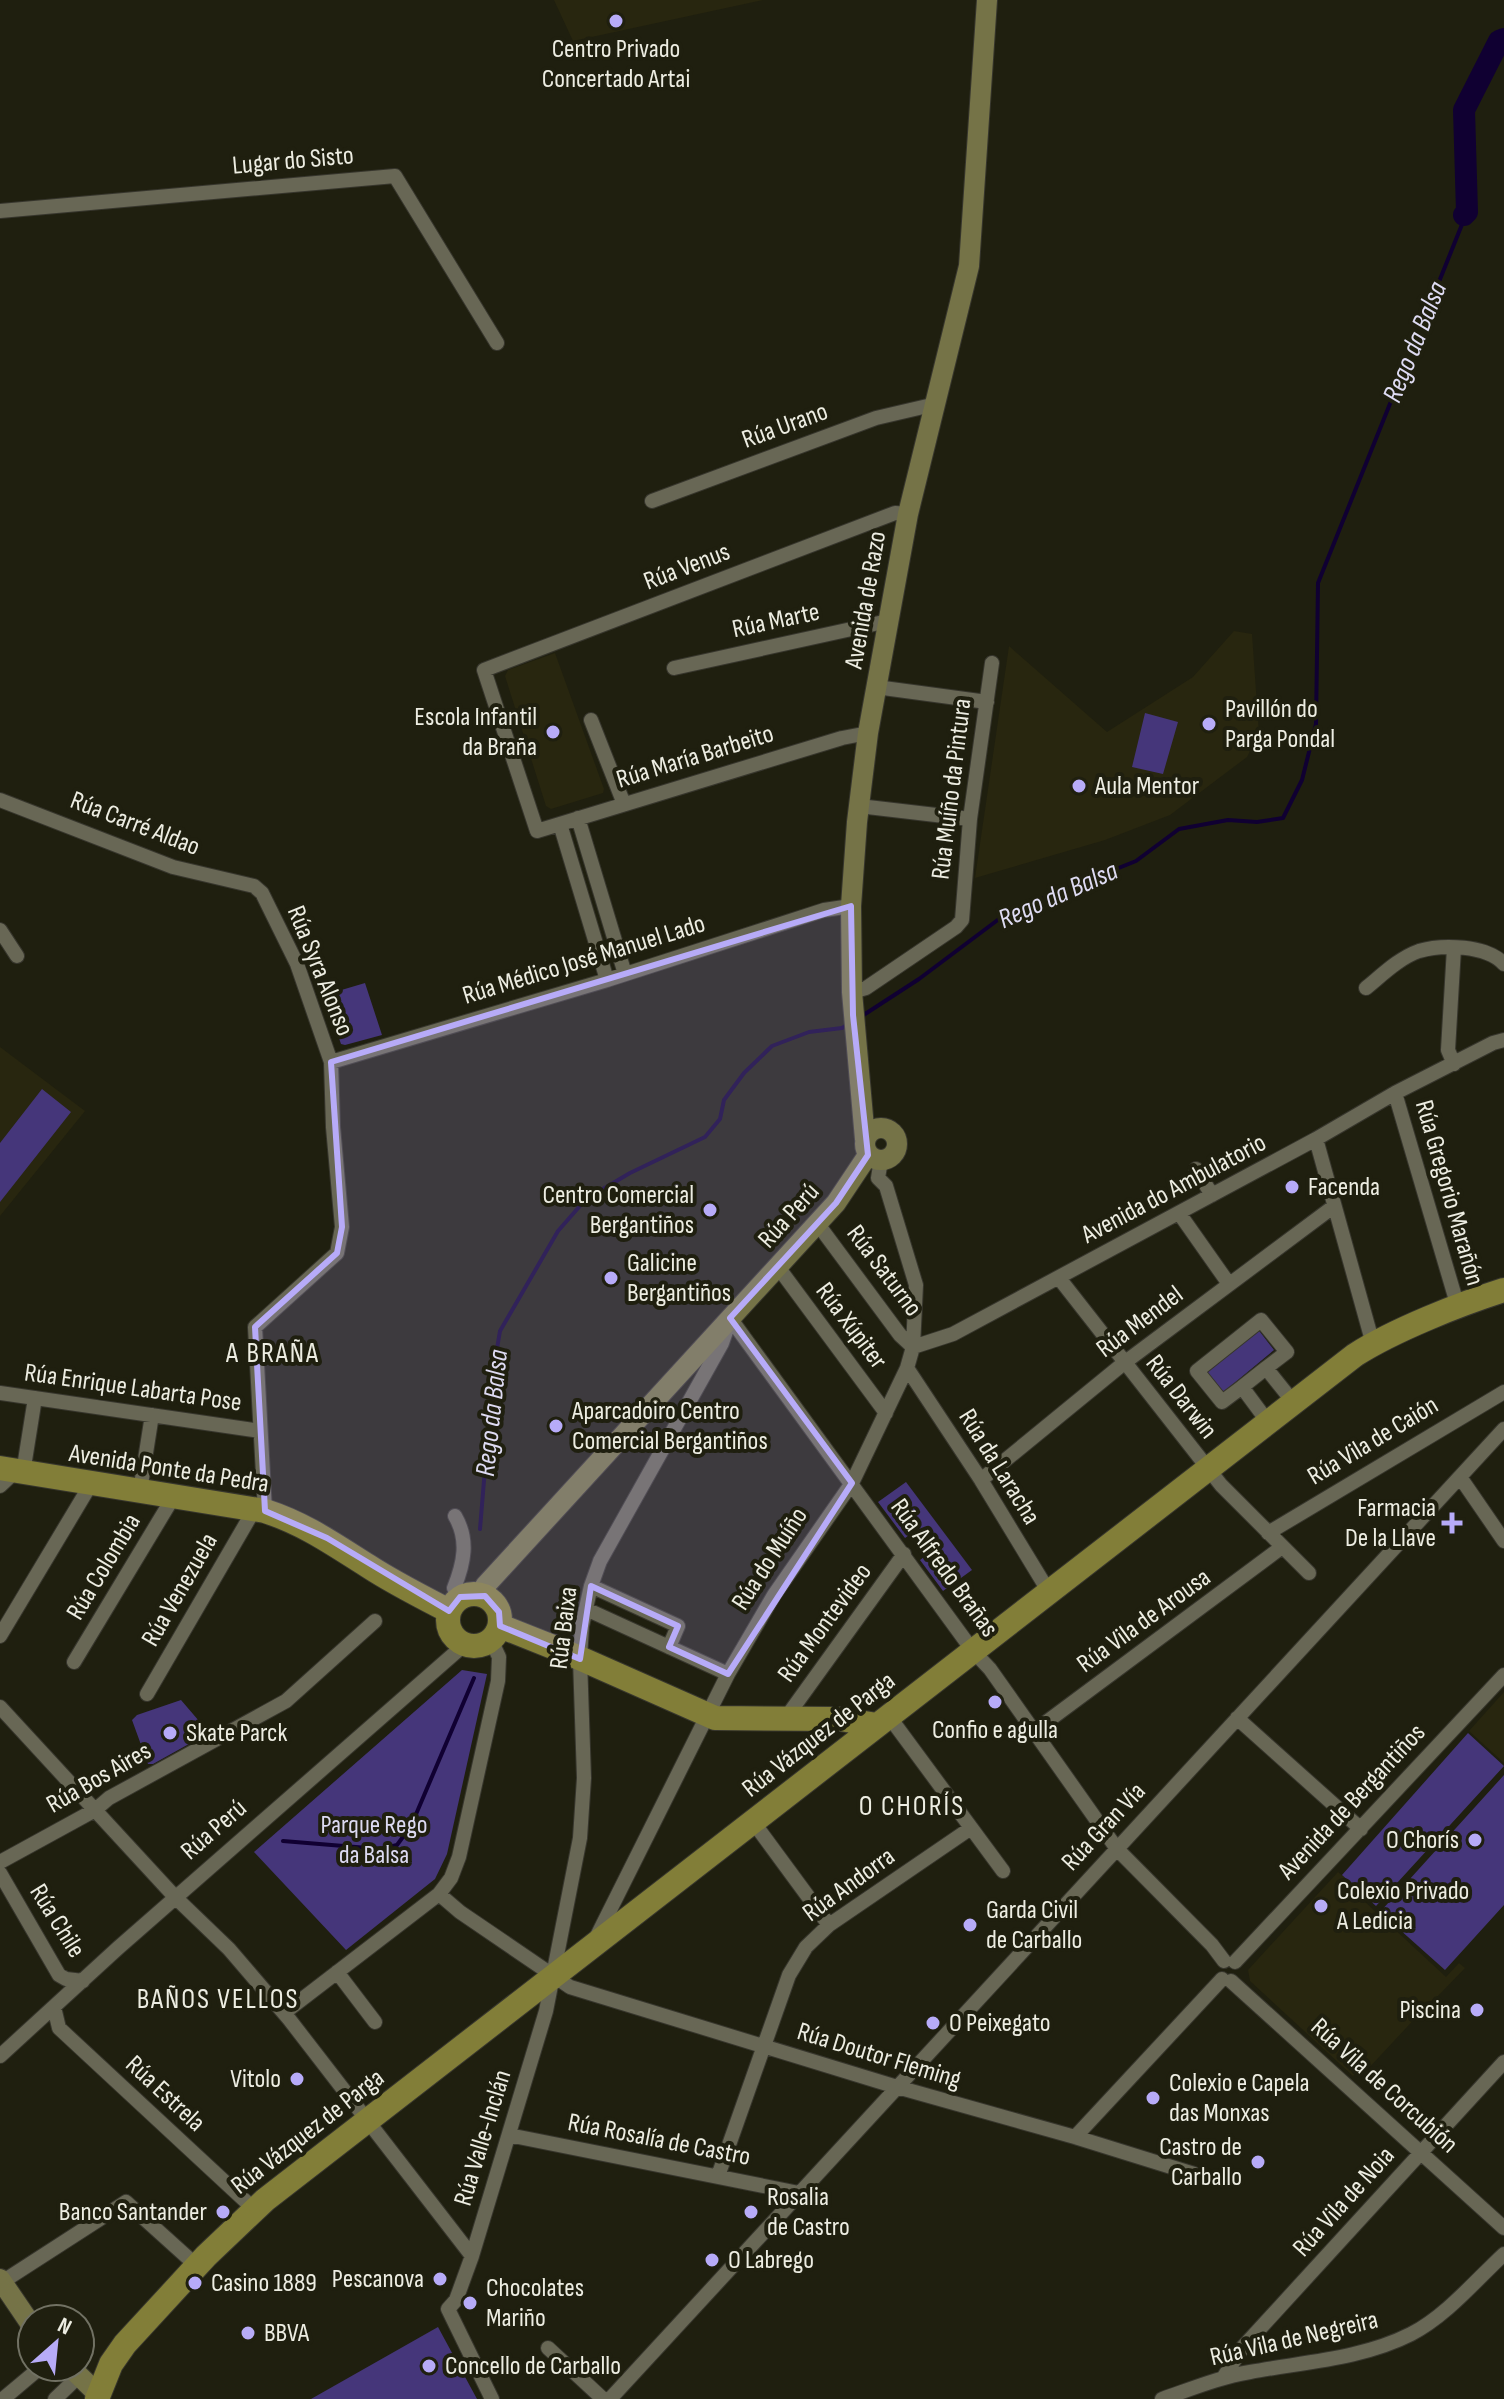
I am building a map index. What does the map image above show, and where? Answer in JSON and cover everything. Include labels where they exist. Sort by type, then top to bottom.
[{"type":"main road","name":"Rúa Vázquez de Parga","points":[[99,2398],[111,2364],[125,2344],[254,2209],[754,1823],[871,1725],[896,1699],[911,1697],[973,1651],[1373,1344],[1504,1290]]},
{"type":"main road","name":"Avenida Ponte da Pedra","points":[[10,1475],[259,1510],[327,1538],[376,1571],[455,1604]]},
{"type":"main road","points":[[495,1634],[499,1612],[485,1596],[468,1594],[455,1604],[447,1619],[451,1634],[464,1645],[478,1646],[495,1634],[525,1636],[708,1716],[723,1719],[840,1719],[871,1725]]},
{"type":"street","name":"Avenida de Razo","points":[[878,1158],[862,1111],[854,1037],[851,906],[859,806],[868,733],[908,514],[969,266],[987,0]]},
{"type":"street","name":"Lugar do Sisto","points":[[0,211],[395,176],[497,343]]},
{"type":"street","name":"Rúa Urano","points":[[652,501],[876,418],[936,404]]},
{"type":"street","name":"Rúa Venus","points":[[537,831],[484,670],[895,513],[908,514]]},
{"type":"street","name":"Rúa Marte","points":[[674,668],[888,621]]},
{"type":"street","name":"Rúa Muíño da Pintura","points":[[852,992],[866,988],[962,920],[970,819],[992,663]]},
{"type":"street","points":[[876,687],[987,702]]},
{"type":"street","points":[[591,720],[624,804]]},
{"type":"street","name":"Rúa María Barbeito","points":[[537,831],[842,738],[868,733]]},
{"type":"street","name":"Rúa Carré Aldao","points":[[0,800],[55,819],[163,864],[254,886]]},
{"type":"street","points":[[859,806],[970,819]]},
{"type":"street","points":[[578,818],[625,974]]},
{"type":"street","points":[[560,824],[607,980]]},
{"type":"street","name":"Rúa Syra Alonso","points":[[254,886],[262,893],[297,964],[331,1062],[342,1227],[337,1253],[255,1327],[260,1431]]},
{"type":"street","points":[[584,904],[602,898]]},
{"type":"street","name":"Rúa Médico José Manuel Lado","points":[[331,1062],[607,980],[824,910],[851,906]]},
{"type":"street","points":[[0,930],[17,956]]},
{"type":"street","points":[[1454,948],[1448,1050],[1454,1064]]},
{"type":"street","points":[[1366,988],[1396,964],[1420,951],[1478,948],[1497,956],[1504,964]]},
{"type":"street","name":"Avenida do Ambulatorio","points":[[913,1347],[953,1334],[1316,1139],[1395,1093],[1498,1042],[1504,1027]]},
{"type":"street","name":"Rúa Gregorio Marañón","points":[[1395,1093],[1458,1307]]},
{"type":"street","points":[[1316,1139],[1373,1344]]},
{"type":"street","name":"Rúa Perú","points":[[485,1596],[485,1586],[878,1158]]},
{"type":"street","name":"Rúa do Muíño","points":[[592,1946],[728,1674],[774,1595],[852,1483],[907,1368],[913,1347],[916,1285],[878,1158]]},
{"type":"street","points":[[1196,1169],[1212,1195]]},
{"type":"street","name":"Rúa Mendel","points":[[981,1480],[1124,1363],[1333,1207]]},
{"type":"street","points":[[1179,1213],[1229,1284]]},
{"type":"street","name":"Rúa Saturno","points":[[817,1223],[900,1335],[913,1347]]},
{"type":"street","name":"Rúa Xúpiter","points":[[778,1267],[886,1413]]},
{"type":"street","name":"Rúa Darwin","points":[[1059,1278],[1207,1469],[1309,1573]]},
{"type":"street","name":"Rúa Baixa","points":[[552,1976],[580,1838],[584,1778],[580,1659],[591,1586],[600,1561],[722,1343],[730,1318]]},
{"type":"street","name":"Rúa Alfredo Brañas","points":[[730,1318],[973,1651],[990,1669],[1117,1849]]},
{"type":"street","points":[[1261,1320],[1287,1352],[1266,1368],[1222,1402],[1197,1371],[1261,1320]]},
{"type":"street","name":"Rúa da Laracha","points":[[907,1368],[981,1480],[1049,1592]]},
{"type":"street","points":[[1266,1368],[1294,1403]]},
{"type":"street","points":[[681,1374],[696,1390]]},
{"type":"street","points":[[1242,1387],[1268,1422]]},
{"type":"street","name":"Rúa Vila de Caión","points":[[1268,1533],[1504,1392]]},
{"type":"street","name":"Rúa Enrique Labarta Pose","points":[[0,1393],[260,1431]]},
{"type":"street","points":[[10,1475],[35,1398]]},
{"type":"street","points":[[140,1491],[152,1415]]},
{"type":"street","name":"Rúa Gran Vía","points":[[619,2396],[799,2193],[1504,1429]]},
{"type":"street","points":[[259,1510],[260,1431]]},
{"type":"street","points":[[1460,1477],[1504,1541]]},
{"type":"street","points":[[0,1636],[91,1484]]},
{"type":"street","name":"Rúa Colombia","points":[[74,1662],[174,1496]]},
{"type":"street","name":"Rúa Venezuela","points":[[147,1694],[259,1510]]},
{"type":"street","points":[[455,1516],[462,1527],[464,1560],[454,1588],[455,1604]]},
{"type":"street","name":"Rúa Vila de Arousa","points":[[1033,1732],[1282,1547]]},
{"type":"street","name":"Rúa Montevideo","points":[[785,1719],[904,1554]]},
{"type":"street","points":[[591,1586],[678,1626],[669,1647]]},
{"type":"street","points":[[586,1609],[728,1674]]},
{"type":"street","name":"Rúa Bos Aires","points":[[0,1862],[286,1701],[375,1621]]},
{"type":"street","points":[[287,2016],[337,1972],[439,1894],[451,1878],[459,1857],[498,1681],[499,1657],[495,1634]]},
{"type":"street","name":"Rúa Perú","points":[[0,2056],[464,1645]]},
{"type":"street","name":"Avenida de Bergantiños","points":[[1230,1962],[1361,1829],[1504,1675]]},
{"type":"street","points":[[0,1707],[176,1898],[229,1949],[287,2016],[472,2256]]},
{"type":"street","points":[[1237,1718],[1361,1829]]},
{"type":"street","points":[[871,1725],[971,1828],[1003,1871]]},
{"type":"street","points":[[754,1823],[829,1925]]},
{"type":"street","name":"Rúa Andorra","points":[[718,2176],[789,1975],[806,1947],[829,1925],[971,1828]]},
{"type":"street","points":[[1075,2137],[1227,1980],[1219,1968],[1230,1962],[1117,1849]]},
{"type":"street","name":"Rúa Chile","points":[[0,1873],[59,1975],[83,1981]]},
{"type":"street","name":"Rúa Doutor Fleming","points":[[439,1894],[460,1912],[570,1987],[1194,2174]]},
{"type":"street","points":[[337,1972],[375,2022]]},
{"type":"street","name":"Rúa Valle-Inclán","points":[[492,2399],[448,2309],[456,2300],[472,2256],[546,2011],[552,1976]]},
{"type":"street","name":"Rúa Vila de Corcubión","points":[[1227,1980],[1504,2228]]},
{"type":"street","name":"Rúa Estrela","points":[[54,2007],[59,2028],[254,2209]]},
{"type":"street","name":"Rúa Vila de Noia","points":[[1223,2378],[1243,2347],[1504,2062]]},
{"type":"street","name":"Rúa Rosalía de Castro","points":[[509,2135],[799,2193]]},
{"type":"street","points":[[16,2303],[1,2280],[126,2202],[197,2266]]},
{"type":"street","name":"Rúa Vila de Negreira","points":[[1162,2399],[1223,2378],[1352,2354],[1397,2341],[1438,2315],[1504,2254]]},
{"type":"street","points":[[548,2348],[603,2399]]},
{"type":"street","points":[[3,2399],[22,2383]]},
{"type":"street","points":[[85,2383],[99,2398]]},
{"type":"highlighted area","points":[[851,906],[853,1015],[868,1155],[836,1203],[730,1318],[852,1483],[728,1674],[669,1647],[678,1626],[591,1586],[580,1659],[500,1626],[499,1612],[485,1596],[460,1597],[449,1611],[327,1538],[265,1511],[255,1327],[337,1253],[342,1227],[331,1062]]},
{"type":"shaded area","name":"Centro Privado Concertado Artai","points":[[554,0],[763,0],[573,41]]},
{"type":"shaded area","points":[[1234,631],[1252,634],[1259,734],[1247,757],[1170,815],[1105,840],[975,878],[1009,646],[1107,732],[1193,677]]},
{"type":"shaded area","name":"Escola Infantil da Braña","points":[[555,653],[604,789],[603,793],[551,809],[546,806],[505,676],[508,670]]},
{"type":"shaded area","points":[[0,1047],[85,1111],[0,1216]]},
{"type":"shaded area","points":[[1504,1692],[1504,1763],[1469,1731]]},
{"type":"shaded area","points":[[1338,1872],[1352,1884],[1350,1888],[1446,1977],[1459,1963],[1465,1968],[1366,2071],[1361,2068],[1353,2076],[1250,1981],[1248,1970]]},
{"type":"green space","points":[[1145,713],[1178,722],[1163,774],[1132,767]]},
{"type":"green space","points":[[365,983],[382,1035],[341,1044],[325,997]]},
{"type":"green space","points":[[42,1089],[71,1112],[0,1202],[0,1143]]},
{"type":"green space","points":[[1257,1328],[1274,1350],[1221,1394],[1203,1373]]},
{"type":"green space","points":[[906,1482],[972,1570],[943,1591],[920,1560],[931,1552],[915,1531],[905,1538],[878,1502]]},
{"type":"green space","name":"Parque Rego da Balsa","points":[[462,1670],[487,1674],[447,1854],[435,1879],[346,1950],[254,1852]]},
{"type":"green space","name":"Skate Parck","points":[[181,1700],[205,1728],[205,1735],[148,1764],[132,1720],[137,1715]]},
{"type":"green space","points":[[1468,1733],[1504,1766],[1376,1906],[1342,1875]]},
{"type":"green space","name":"O Chorís","points":[[1504,1775],[1504,1905],[1445,1970],[1380,1912]]},
{"type":"green space","points":[[438,2327],[477,2399],[311,2399]]},
{"type":"waterway","name":"Rego da Balsa","points":[[1464,215],[1467,212],[1464,110],[1499,41],[1504,39]]},
{"type":"waterway","name":"Rego da Balsa","points":[[862,1016],[919,979],[1007,913],[1136,861],[1179,829],[1228,820],[1257,822],[1283,818],[1302,780],[1316,724],[1318,583],[1467,212]]},
{"type":"waterway","name":"Rego da Balsa","points":[[480,1529],[493,1372],[500,1331],[558,1231],[586,1199],[630,1173],[705,1137],[720,1119],[724,1100],[744,1073],[772,1046],[809,1032],[847,1025]]},
{"type":"waterway","name":"Rego da Balsa","points":[[283,1841],[380,1849],[397,1845],[411,1826],[474,1678]]},
{"type":"place","name":"Centro Privado Concertado Artai","points":[[616,21]]},
{"type":"place","name":"Pavillón do Parga Pondal","points":[[1209,724]]},
{"type":"place","name":"Escola Infantil da Braña","points":[[553,732]]},
{"type":"place","name":"Aula Mentor","points":[[1079,786]]},
{"type":"place","name":"Facenda","points":[[1292,1187]]},
{"type":"place","name":"Centro Comercial Bergantiños","points":[[710,1210]]},
{"type":"place","name":"Galicine Bergantiños","points":[[611,1278]]},
{"type":"place","name":"Aparcadoiro Centro Comercial Bergantiños","points":[[556,1426]]},
{"type":"place","name":"Farmacia De la Llave","points":[[1452,1523]]},
{"type":"place","name":"Confio e agulla","points":[[995,1702]]},
{"type":"place","name":"Skate Parck","points":[[170,1733]]},
{"type":"place","name":"O Chorís","points":[[1475,1840]]},
{"type":"place","name":"Colexio Privado A Ledicia","points":[[1321,1906]]},
{"type":"place","name":"Garda Civil de Carballo","points":[[970,1925]]},
{"type":"place","name":"Piscina","points":[[1477,2010]]},
{"type":"place","name":"O Peixegato","points":[[933,2023]]},
{"type":"place","name":"Vitolo","points":[[297,2079]]},
{"type":"place","name":"Colexio e Capela das Monxas","points":[[1153,2098]]},
{"type":"place","name":"Castro de Carballo","points":[[1258,2162]]},
{"type":"place","name":"Banco Santander","points":[[223,2212]]},
{"type":"place","name":"Rosalia de Castro","points":[[751,2212]]},
{"type":"place","name":"O Labrego","points":[[712,2260]]},
{"type":"place","name":"Pescanova","points":[[440,2279]]},
{"type":"place","name":"Casino 1889","points":[[195,2283]]},
{"type":"place","name":"Chocolates Mariño","points":[[470,2303]]},
{"type":"place","name":"BBVA","points":[[248,2333]]},
{"type":"place","name":"Concello de Carballo","points":[[429,2366]]},
{"type":"district","name":"A BRAÑA","points":[[273,1353]]},
{"type":"district","name":"O CHORÍS","points":[[912,1806]]},
{"type":"district","name":"BAÑOS VELLOS","points":[[218,1999]]}]
